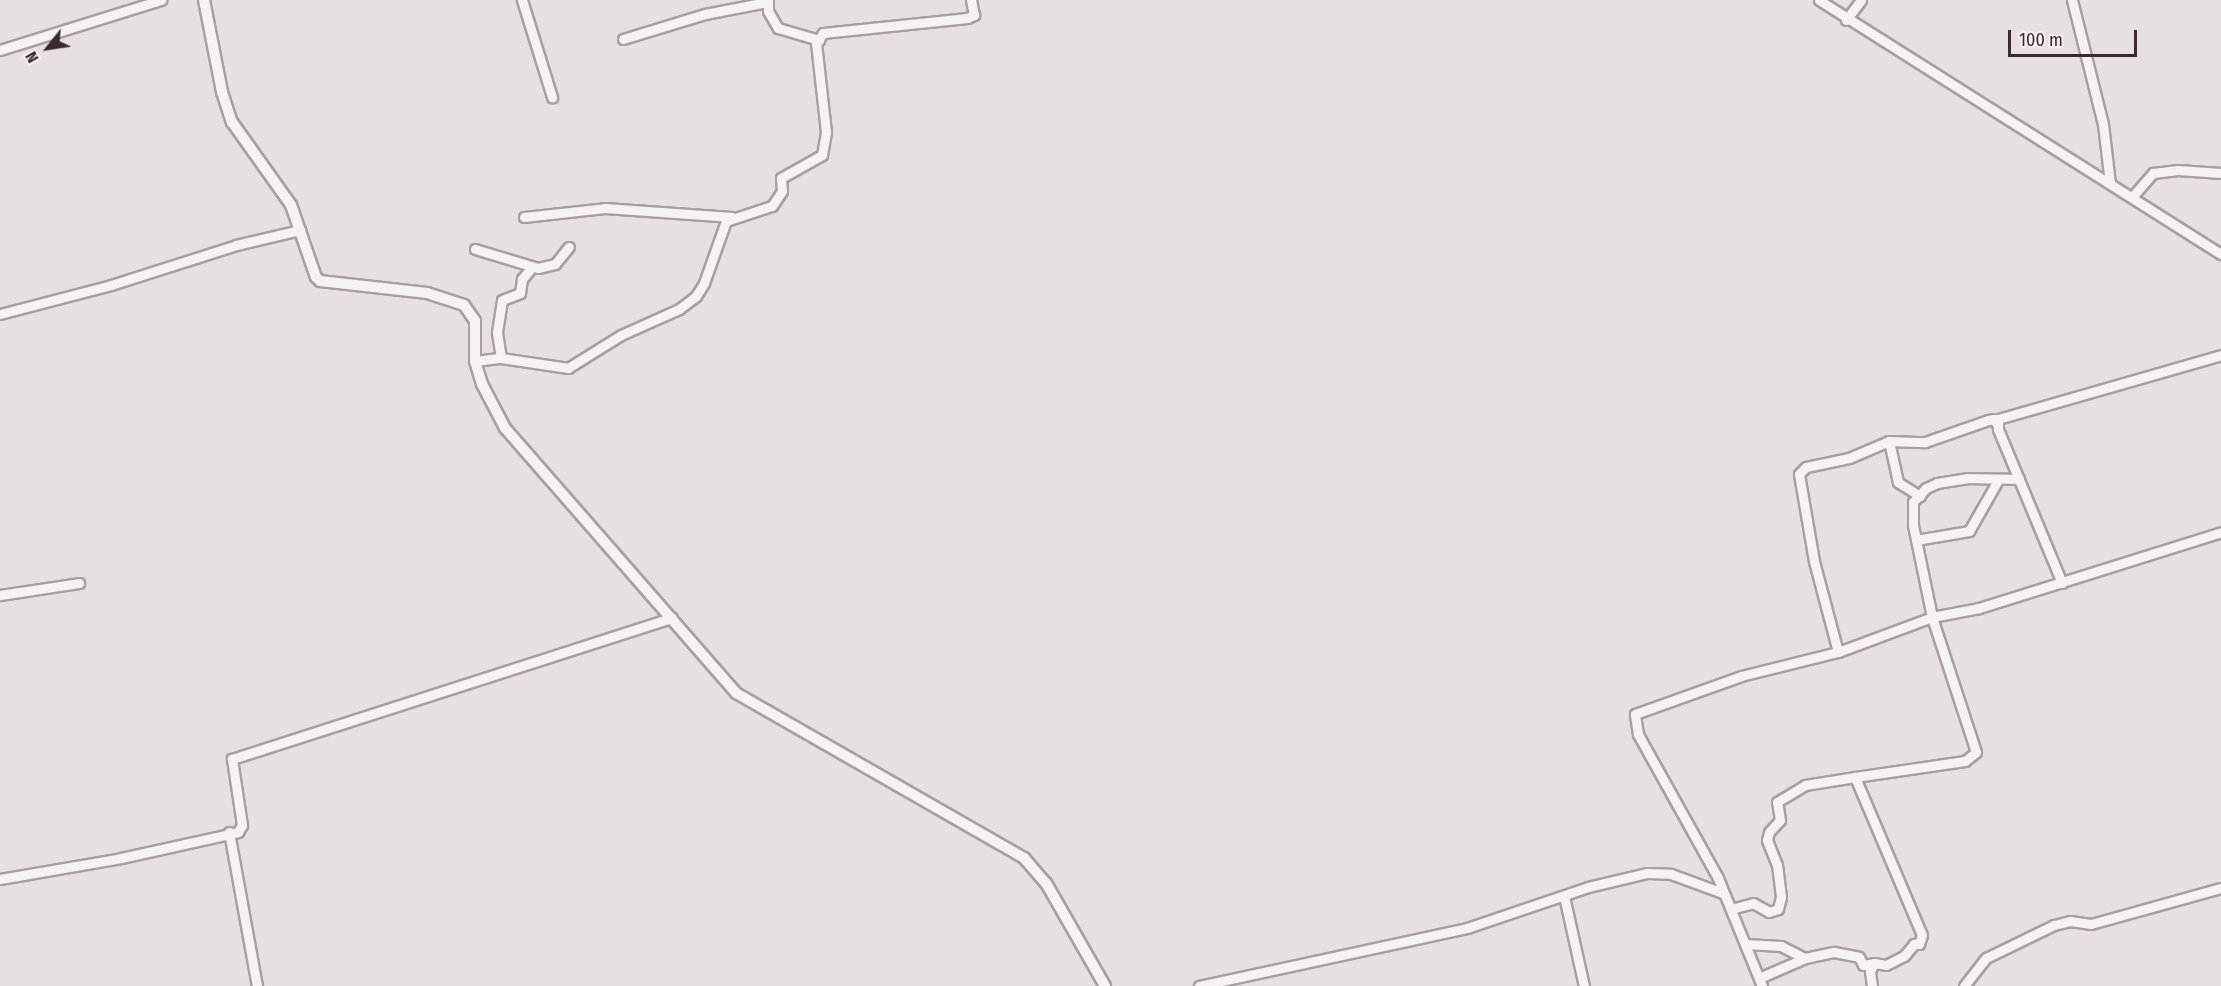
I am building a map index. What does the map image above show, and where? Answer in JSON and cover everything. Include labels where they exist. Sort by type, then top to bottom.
[{"type":"street","points":[[0,50],[161,0]]},
{"type":"street","points":[[204,0],[222,92],[232,122],[277,182],[300,230],[313,271],[320,281],[427,293],[464,305],[475,321],[475,361],[486,395],[505,428],[736,693],[1031,865],[1046,884],[1105,986]]},
{"type":"street","points":[[522,0],[552,97]]},
{"type":"street","points":[[524,217],[605,208],[732,217],[772,206],[782,191],[782,178],[822,155],[825,132],[817,57],[819,40],[824,33],[848,28],[967,18],[974,15],[971,0]]},
{"type":"street","points":[[1846,20],[1861,0]]},
{"type":"street","points":[[2072,0],[2103,124],[2110,184]]},
{"type":"street","points":[[623,39],[705,14],[767,1],[773,24],[778,28],[819,40]]},
{"type":"street","points":[[1825,2],[1846,20],[2132,196],[2221,254]]},
{"type":"street","points":[[2132,196],[2153,173],[2178,170],[2221,173]]},
{"type":"street","points":[[475,361],[501,358],[568,368],[621,335],[679,309],[699,292],[718,234],[732,217]]},
{"type":"street","points":[[0,314],[111,285],[236,245],[300,230]]},
{"type":"street","points":[[475,249],[532,267],[555,264],[569,247]]},
{"type":"street","points":[[501,358],[497,332],[502,298],[520,293],[522,279],[532,267]]},
{"type":"street","points":[[1998,426],[1998,419],[2012,413],[2221,356]]},
{"type":"street","points":[[1838,652],[1814,561],[1798,474],[1806,467],[1849,458],[1889,441],[1925,442],[1988,420],[1994,420],[2062,583]]},
{"type":"street","points":[[1889,441],[1898,482],[1920,496]]},
{"type":"street","points":[[1731,909],[1753,903],[1769,912],[1778,909],[1778,877],[1767,840],[1768,832],[1780,820],[1777,802],[1805,785],[1975,756],[1932,617],[1916,540],[1912,508],[1920,496],[1937,483],[1967,478],[1997,482],[2019,479]]},
{"type":"street","points":[[1916,540],[1969,531],[1997,482]]},
{"type":"street","points":[[1855,777],[1922,935],[1904,956],[1886,965],[1874,963],[1863,965],[1859,957],[1834,952],[1805,958],[1760,982],[1721,885],[1638,734],[1633,716],[1647,708],[1732,679],[1838,652],[1932,617],[1979,608],[2221,532]]},
{"type":"street","points":[[0,595],[79,584]]},
{"type":"street","points":[[0,879],[121,858],[242,828],[232,759],[672,618]]},
{"type":"street","points":[[229,832],[257,986]]},
{"type":"street","points":[[1199,986],[1467,928],[1564,896],[1656,872],[1721,885]]},
{"type":"street","points":[[1967,982],[1977,966],[1994,954],[2054,925],[2070,921],[2091,924],[2221,888]]},
{"type":"street","points":[[1564,896],[1584,986]]},
{"type":"street","points":[[1745,944],[1781,946],[1805,958]]},
{"type":"street","points":[[1872,986],[1870,971],[1874,963]]}]
